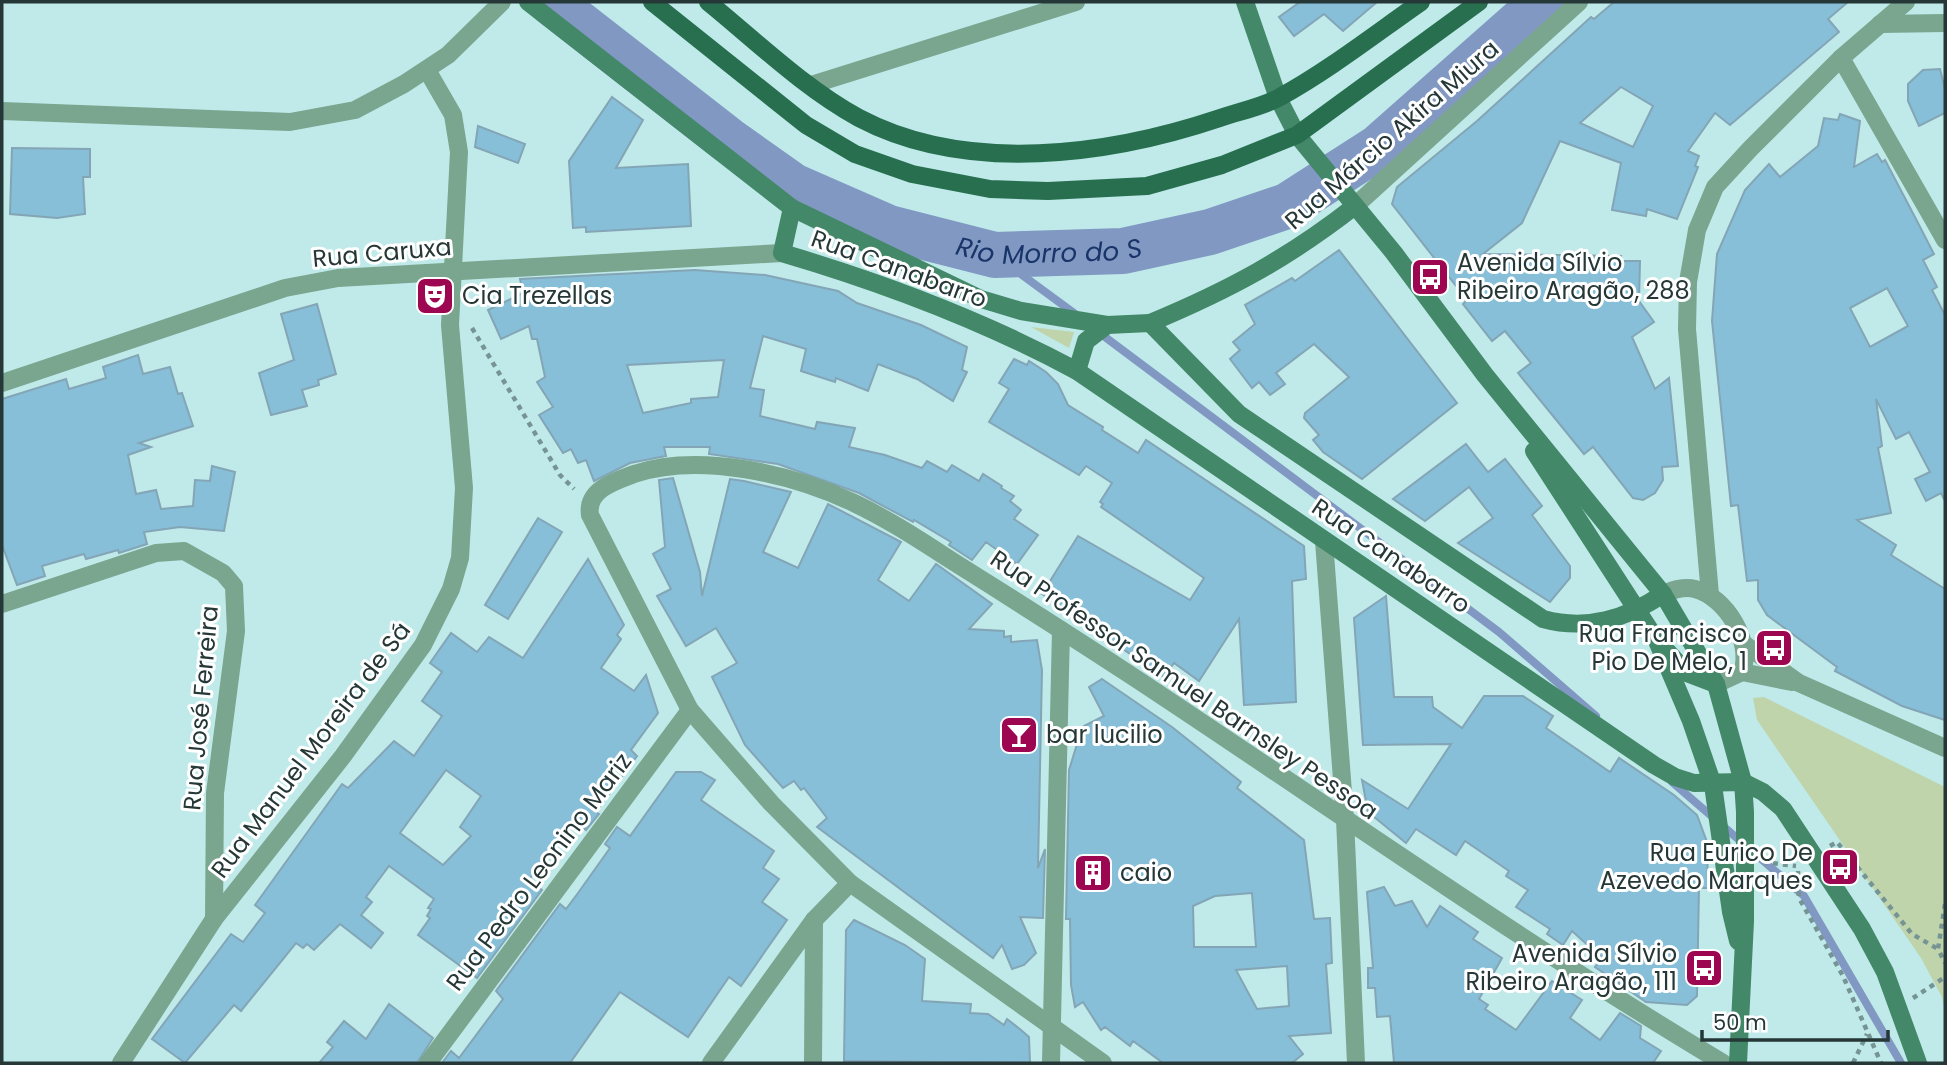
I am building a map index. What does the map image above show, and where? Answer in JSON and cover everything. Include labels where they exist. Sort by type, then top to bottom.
[{"type":"main road","points":[[652,2],[806,125],[855,154],[912,174],[990,189],[1048,191],[1147,186],[1222,165],[1297,135],[1479,2]]},
{"type":"main road","points":[[708,2],[811,85],[860,118],[926,142],[986,153],[1075,152],[1176,133],[1278,98],[1421,2]]},
{"type":"street","points":[[2,111],[290,122],[355,110],[427,70],[448,55],[502,2]]},
{"type":"street","points":[[528,2],[792,208]]},
{"type":"street","points":[[811,85],[1076,2]]},
{"type":"street","points":[[1245,2],[1278,98],[1297,135],[1485,375],[1663,594],[1716,684],[1743,782],[1745,863],[1738,1063]]},
{"type":"street","name":"Rua Márcio Akira Miura","points":[[1150,323],[1218,295],[1303,247],[1355,206],[1579,2]]},
{"type":"street","points":[[1710,595],[1687,329],[1688,282],[1696,230],[1715,187],[1841,58],[1906,2]]},
{"type":"street","points":[[1880,24],[1945,23]]},
{"type":"street","points":[[1841,58],[1945,240]]},
{"type":"street","name":"Rua Manuel Moreira de Sá","points":[[121,1063],[214,919],[343,756],[424,645],[450,589],[464,531],[464,488],[452,365],[460,152],[453,116],[427,70]]},
{"type":"street","name":"Rua Canabarro","points":[[1637,611],[1569,626],[1543,619],[1239,414],[1150,323],[1107,325],[1021,311],[981,299],[792,208],[782,253],[853,274],[1023,342],[1077,371],[1654,765],[1675,777],[1713,785]]},
{"type":"street","name":"Rua Caruxa","points":[[2,383],[285,288],[338,278],[782,253]]},
{"type":"street","points":[[1077,371],[1086,341],[1107,325]]},
{"type":"street","points":[[1485,375],[1657,641],[1687,673],[1716,684],[1742,672],[1799,683]]},
{"type":"street","name":"Rua Professor Samuel Barnsley Pessoa","points":[[590,504],[607,485],[657,467],[687,464],[793,480],[854,503],[1061,629],[1620,1001],[1723,1063]]},
{"type":"street","points":[[590,504],[590,515],[690,710],[771,803],[850,883],[1103,1063]]},
{"type":"street","points":[[1324,541],[1345,819],[1356,1063]]},
{"type":"street","name":"Rua José Ferreira","points":[[2,604],[156,553],[184,551],[223,573],[233,586],[236,631],[215,793],[214,919]]},
{"type":"street","points":[[1637,611],[1663,594],[1677,589],[1693,588],[1710,595],[1724,609],[1744,644],[1746,660],[1742,672]]},
{"type":"street","points":[[1051,1063],[1061,629]]},
{"type":"street","points":[[1657,641],[1713,785],[1731,912],[1742,960]]},
{"type":"street","points":[[1744,644],[1799,683],[1945,748]]},
{"type":"street","name":"Rua Pedro Leonino Mariz","points":[[428,1063],[690,710]]},
{"type":"street","points":[[1713,785],[1743,782],[1763,792],[1783,809],[1862,929],[1885,972],[1918,1063]]},
{"type":"street","points":[[711,1063],[814,920],[850,883]]},
{"type":"street","points":[[813,1063],[814,920]]},
{"type":"path","points":[[453,296],[560,475],[590,504]]},
{"type":"path","points":[[1745,863],[1769,861],[1797,866],[1837,842],[1912,933],[1938,949],[1945,963]]},
{"type":"path","points":[[1797,866],[1799,898],[1843,976],[1881,1063]]},
{"type":"path","points":[[1938,949],[1945,904]]},
{"type":"path","points":[[1898,1008],[1945,977]]},
{"type":"path","points":[[1853,1063],[1867,1033]]},
{"type":"green space","points":[[1031,327],[1074,332],[1069,348]]},
{"type":"green space","points":[[1764,697],[1945,787],[1945,1013],[1942,997],[1921,958],[1757,720],[1753,698]]},
{"type":"building","points":[[1300,2],[1377,2],[1343,31],[1324,14],[1294,36],[1279,17]]},
{"type":"building","points":[[1614,2],[1848,2],[1828,19],[1839,32],[1730,125],[1715,113],[1688,151],[1699,156],[1695,166],[1698,167],[1677,219],[1647,209],[1646,216],[1612,210],[1621,163],[1560,141],[1522,223],[1483,254],[1621,256],[1620,261],[1640,261],[1639,301],[1654,322],[1632,337],[1655,389],[1669,378],[1678,466],[1662,467],[1663,480],[1655,493],[1643,500],[1633,498],[1593,447],[1584,454],[1518,373],[1531,363],[1505,331],[1492,341],[1463,304],[1467,300],[1392,204],[1397,187],[1477,121],[1591,17],[1594,19]],"holes":[[[1621,87],[1653,106],[1633,147],[1580,123]]]},
{"type":"building","points":[[1940,69],[1945,89],[1945,113],[1919,126],[1908,101],[1908,84],[1923,70]]},
{"type":"building","points":[[612,97],[643,120],[616,168],[688,164],[691,226],[586,232],[586,227],[573,228],[569,161]]},
{"type":"building","points":[[1840,114],[1860,121],[1854,167],[1877,154],[1882,162],[1885,160],[1934,254],[1923,260],[1937,287],[1932,290],[1945,315],[1945,501],[1941,493],[1926,501],[1915,479],[1930,472],[1909,432],[1896,439],[1876,399],[1882,446],[1878,448],[1891,513],[1857,520],[1896,545],[1891,555],[1945,589],[1945,720],[1902,706],[1835,671],[1837,667],[1767,615],[1758,600],[1758,580],[1747,581],[1738,505],[1731,506],[1712,321],[1717,254],[1745,190],[1769,164],[1780,177],[1818,146],[1824,118],[1838,120]],"holes":[[[1887,288],[1908,326],[1870,347],[1850,308]]]},
{"type":"building","points":[[478,126],[525,144],[518,163],[475,147]]},
{"type":"building","points":[[12,148],[90,149],[90,177],[83,177],[85,214],[57,218],[10,214]]},
{"type":"building","points":[[1339,250],[1457,403],[1362,479],[1323,452],[1313,440],[1319,435],[1304,418],[1305,413],[1349,377],[1314,344],[1276,373],[1285,384],[1270,395],[1259,382],[1252,388],[1230,359],[1240,350],[1233,342],[1255,324],[1245,305],[1292,278],[1295,281]]},
{"type":"building","points":[[695,270],[765,275],[838,291],[857,303],[921,325],[967,347],[962,370],[967,372],[953,401],[917,379],[878,364],[868,391],[836,378],[835,382],[801,371],[806,349],[763,336],[750,388],[764,390],[760,416],[815,429],[817,422],[855,428],[849,447],[885,455],[922,468],[927,461],[947,472],[952,465],[979,481],[983,474],[1014,496],[1010,501],[1021,510],[1014,519],[1038,535],[1017,564],[986,542],[972,560],[949,545],[951,542],[914,520],[913,522],[859,493],[778,464],[709,454],[710,447],[664,447],[666,456],[630,463],[594,481],[586,460],[578,463],[571,449],[563,453],[539,415],[553,407],[537,382],[545,377],[537,339],[532,339],[529,326],[501,339],[488,310],[523,293],[520,279]],"holes":[[[724,360],[718,397],[691,399],[691,403],[643,413],[627,365]]]},
{"type":"building","points":[[317,304],[336,374],[318,380],[319,385],[302,390],[307,406],[271,415],[259,373],[294,360],[281,314]]},
{"type":"building","points":[[138,355],[143,374],[170,367],[178,394],[182,393],[193,426],[139,443],[151,447],[128,455],[136,494],[156,490],[161,509],[193,506],[195,480],[210,481],[212,466],[235,472],[224,531],[180,527],[144,532],[147,544],[86,559],[84,554],[42,566],[45,576],[17,585],[2,545],[2,399],[66,379],[69,389],[106,378],[103,367]]},
{"type":"building","points":[[1014,359],[1027,365],[1029,361],[1046,372],[1058,384],[1068,405],[1103,427],[1102,430],[1138,453],[1146,440],[1304,546],[1306,579],[1292,581],[1296,702],[1244,705],[1239,619],[1199,681],[1174,663],[1164,677],[1042,594],[1078,536],[1190,600],[1204,578],[1101,507],[1103,504],[1100,502],[1112,483],[1086,466],[1079,475],[989,422],[1009,389],[999,383]]},
{"type":"building","points":[[1466,444],[1488,472],[1505,459],[1542,506],[1532,515],[1570,566],[1570,578],[1550,602],[1458,543],[1493,518],[1469,487],[1425,521],[1393,499]]},
{"type":"building","points":[[673,478],[700,572],[702,596],[730,479],[791,492],[763,552],[798,568],[828,504],[901,542],[878,580],[909,601],[936,564],[992,604],[969,629],[1004,631],[1004,637],[1011,636],[1011,642],[1037,640],[1042,670],[1038,868],[1045,849],[1043,918],[1020,917],[1036,953],[1024,965],[1012,969],[1002,945],[993,958],[817,827],[827,818],[804,788],[801,790],[794,781],[783,788],[745,745],[712,677],[737,663],[716,628],[686,646],[657,596],[671,589],[653,554],[665,547],[659,480]]},
{"type":"building","points":[[538,518],[562,532],[508,619],[485,605]]},
{"type":"building","points":[[588,559],[624,625],[617,635],[621,639],[601,668],[634,691],[646,675],[658,713],[631,750],[637,756],[596,812],[599,814],[586,830],[573,820],[529,880],[542,890],[477,978],[418,935],[430,918],[427,916],[431,909],[428,908],[434,899],[389,866],[366,897],[372,902],[361,915],[383,933],[371,948],[340,924],[314,950],[307,944],[303,948],[296,943],[241,1011],[234,1005],[185,1063],[152,1039],[231,934],[243,942],[265,913],[255,905],[342,784],[348,788],[394,741],[414,756],[442,716],[422,701],[442,672],[430,663],[451,633],[477,652],[489,637],[523,658]],"holes":[[[446,770],[481,796],[460,827],[471,836],[443,865],[400,833]]]},
{"type":"building","points":[[1386,596],[1394,697],[1432,697],[1433,707],[1462,728],[1484,696],[1523,696],[1553,716],[1546,728],[1610,772],[1619,758],[1674,795],[1697,815],[1707,842],[1708,888],[1699,888],[1697,996],[1687,1005],[1646,1002],[1595,967],[1602,958],[1572,931],[1563,945],[1547,934],[1550,929],[1516,907],[1528,890],[1506,876],[1509,871],[1465,841],[1456,855],[1416,829],[1406,843],[1368,812],[1362,780],[1408,809],[1451,744],[1363,745],[1354,618]]},
{"type":"building","points":[[1102,679],[1172,727],[1241,782],[1237,788],[1304,840],[1314,919],[1330,918],[1332,963],[1326,964],[1331,1033],[1289,1036],[1303,1054],[1292,1063],[1163,1063],[1133,1041],[1130,1046],[1105,1027],[1101,1030],[1083,1002],[1075,1007],[1071,985],[1070,919],[1066,919],[1069,770],[1077,744],[1087,733],[1084,726],[1104,716],[1089,687]],"holes":[[[1252,893],[1256,947],[1194,947],[1193,906],[1215,896]],[[1287,966],[1289,1006],[1257,1009],[1236,970]]]},
{"type":"building","points":[[676,772],[701,772],[715,780],[701,800],[774,851],[763,868],[779,879],[762,902],[787,920],[741,986],[729,977],[688,1037],[620,992],[570,1063],[442,1063],[451,1051],[459,1058],[503,999],[496,991],[560,904],[566,909],[578,893],[610,848],[605,844],[617,827],[630,836]]},
{"type":"building","points":[[1384,887],[1395,906],[1412,901],[1427,927],[1440,906],[1478,932],[1473,939],[1502,958],[1479,999],[1488,1005],[1485,1009],[1516,1030],[1552,981],[1582,1000],[1570,1018],[1600,1040],[1620,1013],[1641,1026],[1640,1038],[1661,1051],[1653,1063],[1394,1063],[1390,1016],[1377,1017],[1375,988],[1368,988],[1368,968],[1373,968],[1367,892]]},
{"type":"building","points":[[854,920],[905,945],[925,959],[922,1001],[971,1004],[970,1013],[988,1014],[1004,1025],[1007,1019],[1029,1037],[1030,1063],[844,1061],[846,930]]},
{"type":"building","points":[[389,1004],[433,1038],[417,1063],[319,1063],[333,1047],[327,1042],[344,1021],[366,1039]]},
{"type":"waterway","name":"Rio Morro do S","points":[[551,2],[728,140],[793,186],[889,228],[995,255],[1123,251],[1210,232],[1287,206],[1379,147],[1543,2]]},
{"type":"waterway","points":[[995,255],[1078,316]]},
{"type":"waterway","points":[[1097,331],[1499,632],[1596,716]]},
{"type":"waterway","points":[[1672,782],[1804,896],[1901,1063]]},
{"type":"place","name":"Avenida Sílvio Ribeiro Aragão, 288","points":[[1430,277]]},
{"type":"place","name":"Cia Trezellas","points":[[435,296]]},
{"type":"place","name":"Rua Francisco Pio De Melo, 1","points":[[1774,648]]},
{"type":"place","name":"bar lucilio","points":[[1019,735]]},
{"type":"place","name":"Rua Eurico De Azevedo Marques","points":[[1840,867]]},
{"type":"place","name":"caio","points":[[1093,873]]},
{"type":"place","name":"Avenida Sílvio Ribeiro Aragão, 111","points":[[1704,968]]}]
